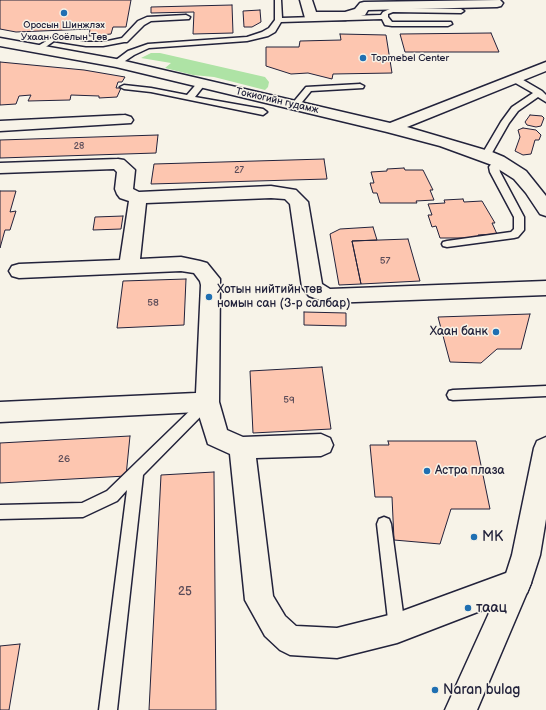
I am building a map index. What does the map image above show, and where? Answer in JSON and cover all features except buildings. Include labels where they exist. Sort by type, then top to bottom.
[{"type":"street","points":[[306,0],[310,15],[346,16],[360,12],[364,6],[497,3],[494,0]]},
{"type":"street","name":"Токиогийн гудамж","points":[[0,42],[116,62],[391,128],[492,159],[520,175],[534,190],[546,210]]},
{"type":"street","points":[[391,128],[546,66]]},
{"type":"street","points":[[0,126],[125,120]]},
{"type":"street","points":[[0,168],[112,163],[118,164],[126,170],[124,189],[126,194],[138,198],[271,192],[290,194],[299,202],[312,287],[316,292],[328,296],[546,288]]},
{"type":"street","points":[[129,266],[138,198]]},
{"type":"street","points":[[19,270],[181,264],[200,268],[210,279],[212,285],[207,402],[217,437],[242,448],[322,445]]},
{"type":"street","points":[[0,412],[207,402]]},
{"type":"street","points":[[242,448],[258,600],[274,626],[290,640],[337,643],[397,628],[517,582]]},
{"type":"street","points":[[461,710],[517,582],[526,555],[546,448]]},
{"type":"lane","points":[[116,62],[148,46],[247,39],[272,30],[279,20],[278,0]]},
{"type":"lane","points":[[384,17],[385,13],[392,10],[461,11]]},
{"type":"lane","points":[[37,49],[53,39],[86,44],[102,44],[124,40],[141,23],[150,19],[186,17]]},
{"type":"lane","points":[[279,20],[384,17]]},
{"type":"lane","points":[[384,17],[388,23],[392,24],[448,24]]},
{"type":"lane","points":[[515,79],[539,93],[546,100]]},
{"type":"lane","points":[[190,98],[202,83]]},
{"type":"lane","points":[[295,105],[309,89],[360,86]]},
{"type":"lane","points":[[124,87],[151,90],[263,112]]},
{"type":"lane","points":[[447,244],[514,235],[519,230],[519,216],[495,172],[492,159],[505,122],[515,109],[539,93]]},
{"type":"lane","points":[[453,395],[546,391]]},
{"type":"lane","points":[[0,512],[83,510],[112,496],[136,474],[207,402]]},
{"type":"lane","points":[[108,710],[136,474]]},
{"type":"lane","points":[[384,524],[397,628]]},
{"type":"green space","points":[[151,53],[160,53],[265,77],[269,82],[268,87],[265,90],[214,77],[193,75],[165,68],[171,63],[141,58]]},
{"type":"place","name":"Оросын Шинжлэх Ухаан Соёлын Төв","points":[[64,13]]},
{"type":"place","name":"Topmebel Center","points":[[363,58]]},
{"type":"place","name":"Хотын нийтийн төв номын сан (3-р салбар)","points":[[209,297]]},
{"type":"place","name":"Хаан банк","points":[[496,332]]},
{"type":"place","name":"Астра плаза","points":[[427,471]]},
{"type":"place","name":"MK","points":[[474,537]]},
{"type":"place","name":"таац","points":[[468,608]]},
{"type":"place","name":"Naran bulag","points":[[435,690]]}]
